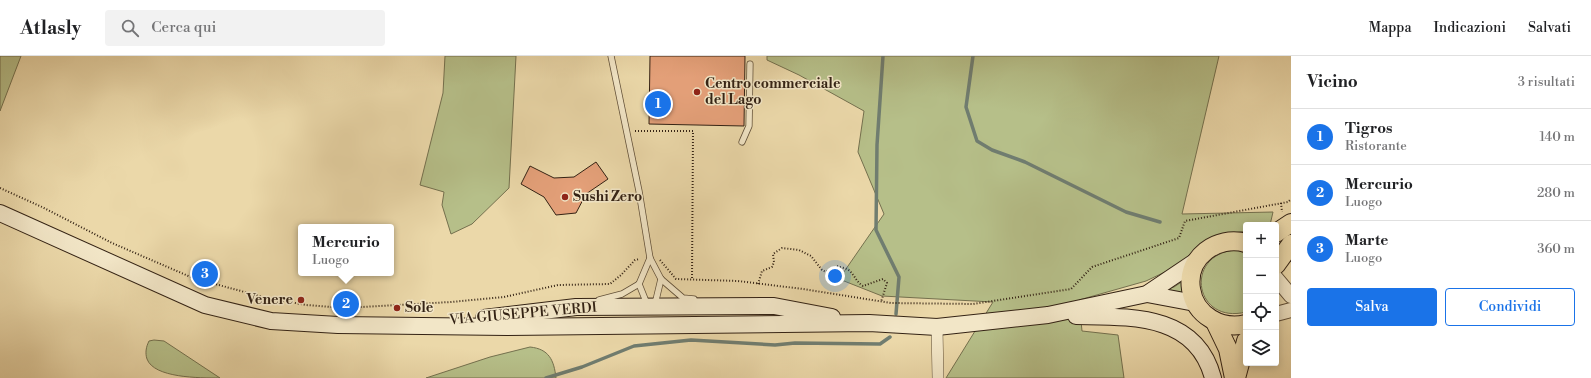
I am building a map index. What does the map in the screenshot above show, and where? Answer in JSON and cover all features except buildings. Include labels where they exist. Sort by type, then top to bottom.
[{"type":"main road","points":[[0,213],[205,305],[271,321],[338,325],[401,325]]},
{"type":"main road","points":[[1279,230],[1291,223]]},
{"type":"main road","points":[[1243,242],[1225,241],[1214,245],[1204,252],[1196,262],[1191,275],[1191,289],[1195,303],[1204,314],[1215,322],[1226,325],[1243,325]]},
{"type":"main road","points":[[1279,261],[1291,244]]},
{"type":"main road","name":"VIA GIUSEPPE VERDI","points":[[401,325],[573,326],[869,323],[938,327],[1048,315],[1147,294],[1196,262]]},
{"type":"main road","name":"VIA GIUSEPPE VERDI","points":[[1147,294],[1195,303]]},
{"type":"main road","name":"VIA GIUSEPPE VERDI","points":[[401,325],[527,314],[576,307],[649,308],[774,306],[869,323]]},
{"type":"main road","name":"VIA GIUSEPPE VERDI","points":[[573,326],[641,317],[649,308]]},
{"type":"main road","name":"VIA GIUSEPPE VERDI","points":[[649,308],[663,318],[717,318],[738,324]]},
{"type":"main road","points":[[1048,315],[1136,317],[1168,325],[1196,344],[1211,368],[1213,378]]},
{"type":"main road","points":[[1215,322],[1228,349],[1235,378]]},
{"type":"main road","points":[[1235,378],[1243,350]]},
{"type":"street","points":[[1279,282],[1291,296]]},
{"type":"street","points":[[1279,313],[1291,310]]},
{"type":"street","points":[[938,327],[938,378]]},
{"type":"lane","points":[[611,56],[639,191],[650,258],[661,279],[683,298],[774,306]]},
{"type":"lane","points":[[742,142],[749,126],[750,64]]},
{"type":"lane","points":[[576,307],[622,294],[638,284],[650,258]]},
{"type":"lane","points":[[638,284],[649,308],[656,300],[661,279]]},
{"type":"path","points":[[624,120],[631,119],[634,131],[693,131],[692,280]]},
{"type":"path","points":[[0,188],[42,207],[112,243],[193,278],[263,297],[306,305],[344,308],[451,302],[504,297],[558,285],[610,284],[636,260],[650,258],[662,260],[676,279],[738,281],[803,289],[891,303],[973,304],[1071,289],[1092,267],[1179,238],[1185,221],[1288,202],[1291,199]]},
{"type":"path","points":[[758,284],[762,271],[772,267],[774,262],[773,254],[782,248],[799,250],[811,256],[822,270],[826,272],[837,266],[847,269],[856,278],[858,283],[863,286],[883,279],[886,283],[881,302]]},
{"type":"green space","points":[[0,56],[21,56],[0,111]]},
{"type":"green space","points":[[445,56],[516,56],[509,188],[472,224],[451,234],[442,205],[444,192],[420,185],[443,93]]},
{"type":"green space","points":[[767,56],[1219,56],[1182,214],[1273,212],[1271,222],[1243,222],[1243,231],[1219,235],[1186,262],[1146,281],[1079,300],[1082,331],[1118,335],[1124,378],[946,378],[993,302],[882,296],[839,279],[884,214],[858,152],[864,111],[799,75],[767,60]]},
{"type":"green space","points":[[1236,250],[1243,252],[1243,312],[1228,313],[1215,308],[1206,299],[1202,287],[1202,275],[1208,263],[1219,254]]},
{"type":"green space","points":[[1183,281],[1186,297],[1159,292],[1174,287]]},
{"type":"green space","points":[[149,341],[164,341],[220,378],[178,376],[158,370],[151,365],[146,354]]},
{"type":"green space","points":[[530,347],[542,350],[549,356],[554,366],[556,378],[426,378],[490,357]]},
{"type":"waterway","points":[[883,56],[877,145],[876,230],[899,277],[896,314]]},
{"type":"waterway","points":[[973,56],[966,107],[977,141],[992,150],[1025,162],[1126,212],[1160,222]]},
{"type":"waterway","points":[[546,378],[582,367],[634,346],[691,340],[775,345],[795,343],[880,344],[890,337]]},
{"type":"place","name":"Centro commerciale del Lago","points":[[697,92]]},
{"type":"place","name":"Tigros","points":[[658,104]]},
{"type":"place","name":"Sushi Zero","points":[[565,197]]},
{"type":"place","name":"Marte","points":[[205,274]]},
{"type":"place","name":"Venere","points":[[301,300]]},
{"type":"place","name":"Mercurio","points":[[346,304]]},
{"type":"place","name":"Sole","points":[[397,308]]}]
